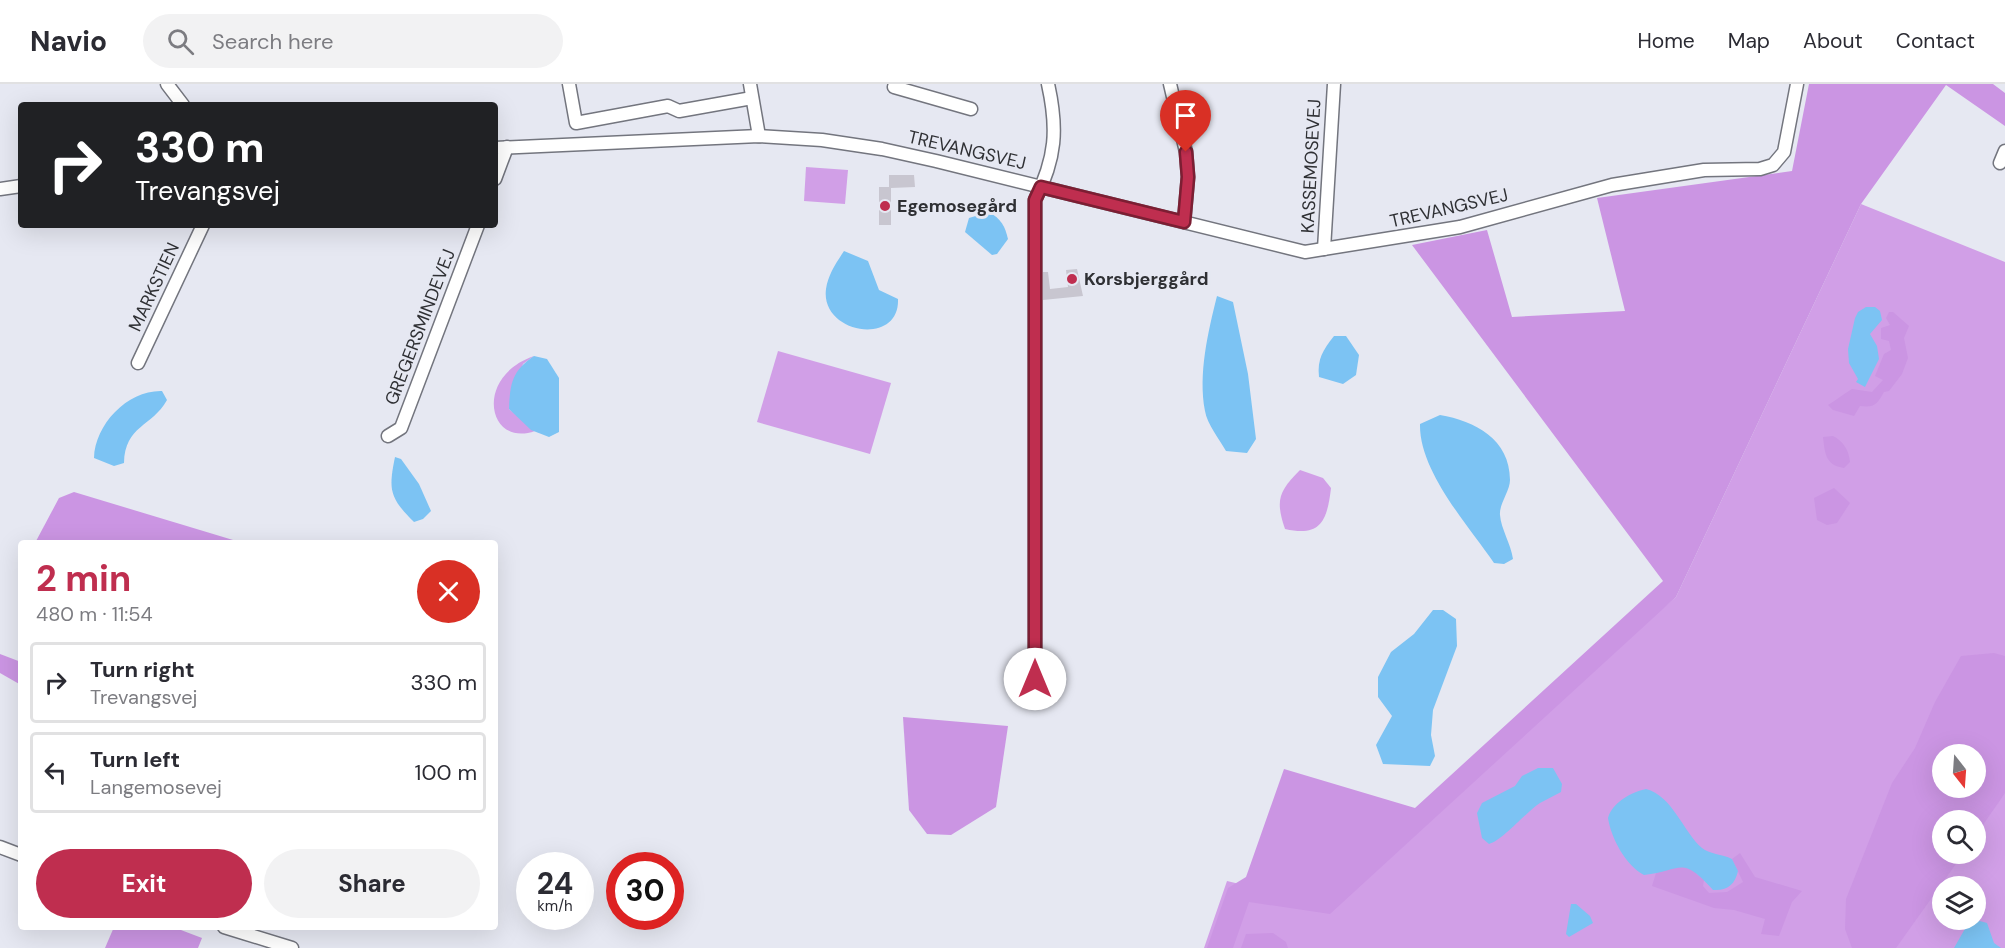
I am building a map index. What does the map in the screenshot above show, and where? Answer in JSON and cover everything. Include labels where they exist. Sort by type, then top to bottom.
[{"type":"street","points":[[167,84],[181,102]]},
{"type":"street","points":[[569,84],[576,123],[668,106],[680,111],[752,98]]},
{"type":"street","points":[[750,84],[759,136]]},
{"type":"street","points":[[895,84],[894,87],[971,109]]},
{"type":"street","points":[[1035,679],[1035,200],[1049,167],[1055,133],[1055,117],[1048,84]]},
{"type":"street","points":[[1170,84],[1186,152],[1188,177],[1184,222]]},
{"type":"street","name":"KASSEMOSEVEJ","points":[[1324,249],[1334,84]]},
{"type":"street","name":"TREVANGSVEJ","points":[[501,148],[759,136],[822,140],[882,149],[1184,222],[1291,251],[1305,252],[1460,227],[1612,185],[1704,170],[1760,169],[1773,165],[1784,152],[1797,84]]},
{"type":"street","points":[[498,164],[501,148]]},
{"type":"street","points":[[0,189],[18,186]]},
{"type":"street","name":"MARKSTIEN","points":[[138,363],[202,228]]},
{"type":"street","name":"GREGERSMINDEVEJ","points":[[388,436],[401,428],[477,228]]},
{"type":"street","points":[[0,847],[18,854]]},
{"type":"street","points":[[234,930],[292,948]]},
{"type":"shaded area","points":[[1809,84],[1993,84],[2005,93],[2005,126],[1946,85],[1861,204],[1676,597],[1330,914],[1249,902],[1233,948],[1207,948],[1228,888],[1246,877],[1284,769],[1415,808],[1663,581],[1412,245],[1487,230],[1512,317],[1625,311],[1597,198],[1792,171]]},
{"type":"shaded area","points":[[806,167],[848,170],[845,204],[804,201]]},
{"type":"shaded area","points":[[1861,204],[2005,262],[2005,948],[1204,948],[1227,881],[1328,905],[1422,813],[1676,597]]},
{"type":"shaded area","points":[[1889,312],[1893,312],[1909,326],[1904,338],[1908,358],[1902,374],[1875,404],[1860,406],[1854,416],[1833,410],[1828,405],[1852,389],[1872,392],[1883,380],[1875,376],[1884,354],[1891,350],[1889,341],[1881,339],[1881,328],[1890,325],[1886,318]]},
{"type":"shaded area","points":[[778,351],[891,383],[870,454],[757,422]]},
{"type":"shaded area","points":[[534,356],[523,364],[509,409],[535,431],[519,434],[506,429],[498,420],[494,408],[495,393],[502,379],[515,366]]},
{"type":"shaded area","points":[[1833,436],[1843,443],[1847,450],[1850,462],[1844,468],[1833,464],[1827,457],[1823,437]]},
{"type":"shaded area","points":[[1300,470],[1323,478],[1331,488],[1324,518],[1320,524],[1307,531],[1285,529],[1280,510],[1283,490]]},
{"type":"shaded area","points":[[1834,488],[1850,503],[1837,523],[1827,525],[1817,520],[1814,498]]},
{"type":"shaded area","points":[[74,492],[233,540],[37,540],[59,498]]},
{"type":"shaded area","points":[[1994,653],[2005,656],[2005,793],[1986,821],[1986,810],[1932,810],[1932,864],[1956,864],[1947,876],[1932,876],[1932,897],[1896,948],[1852,948],[1845,929],[1846,899],[1892,783],[1915,748],[1935,702],[1961,656]]},
{"type":"shaded area","points":[[0,654],[18,661],[18,683],[0,673]]},
{"type":"shaded area","points":[[903,717],[1008,726],[996,807],[951,835],[927,834],[909,810]]},
{"type":"shaded area","points":[[1740,853],[1755,877],[1802,891],[1792,902],[1779,936],[1761,934],[1765,919],[1734,910],[1714,908],[1652,886],[1656,873],[1677,866],[1690,868],[1704,880],[1703,886],[1709,893],[1727,892],[1743,882],[1732,859]]},
{"type":"shaded area","points":[[113,930],[181,930],[202,938],[198,948],[105,948]]},
{"type":"shaded area","points":[[1273,933],[1286,942],[1288,948],[1241,948],[1246,934]]},
{"type":"water","points":[[989,212],[1002,223],[1008,239],[997,254],[992,255],[965,232],[969,218]]},
{"type":"water","points":[[844,251],[868,261],[879,290],[898,299],[895,314],[887,324],[875,329],[860,329],[847,325],[835,316],[827,304],[826,289],[829,279]]},
{"type":"water","points":[[1217,296],[1233,302],[1248,374],[1256,439],[1247,453],[1226,451],[1205,411],[1203,368]]},
{"type":"water","points":[[1866,307],[1875,307],[1880,311],[1882,320],[1870,334],[1877,346],[1879,359],[1865,387],[1856,382],[1858,379],[1849,363],[1848,349],[1855,318],[1858,312]]},
{"type":"water","points":[[1334,336],[1346,336],[1359,355],[1356,375],[1343,384],[1319,377],[1322,355]]},
{"type":"water","points":[[534,356],[547,359],[559,378],[559,432],[549,437],[531,430],[509,409],[514,378],[521,367]]},
{"type":"water","points":[[162,391],[167,400],[154,416],[134,433],[126,450],[124,463],[114,466],[94,458],[100,433],[116,411],[137,396]]},
{"type":"water","points":[[1440,415],[1478,427],[1497,443],[1504,453],[1510,480],[1500,515],[1513,559],[1504,564],[1494,563],[1447,497],[1427,460],[1420,424]]},
{"type":"water","points":[[395,457],[401,459],[419,484],[431,511],[423,519],[414,522],[396,500],[392,486]]},
{"type":"water","points":[[1433,610],[1443,610],[1456,619],[1457,646],[1433,710],[1431,735],[1435,756],[1430,766],[1383,764],[1376,745],[1392,716],[1378,697],[1378,677],[1391,652],[1414,634]]},
{"type":"water","points":[[1538,768],[1553,768],[1562,784],[1561,792],[1540,803],[1500,838],[1489,844],[1482,838],[1477,813],[1482,803],[1515,786],[1522,776]]},
{"type":"water","points":[[1646,789],[1655,793],[1670,806],[1702,848],[1732,859],[1738,871],[1730,886],[1713,890],[1687,868],[1674,868],[1644,875],[1631,865],[1616,842],[1608,818],[1623,799]]},
{"type":"water","points":[[1571,904],[1576,904],[1590,916],[1593,923],[1569,937],[1566,934]]},
{"type":"water","points":[[1986,923],[1994,943],[2001,948],[1954,948],[1964,930],[1986,930]]},
{"type":"building","name":"Egemosegård","points":[[889,175],[914,175],[915,187],[891,188],[891,225],[879,225],[879,187],[889,187]]},
{"type":"building","name":"Korsbjerggård","points":[[1077,269],[1083,296],[1043,300],[1043,272],[1048,272],[1050,289],[1068,287],[1066,270]]},
{"type":"place","name":"Egemosegård","points":[[885,206]]},
{"type":"place","name":"Korsbjerggård","points":[[1072,279]]},
{"type":"route","points":[[1035,679],[1035,200],[1041,187],[1184,222],[1188,177],[1186,152]]}]
